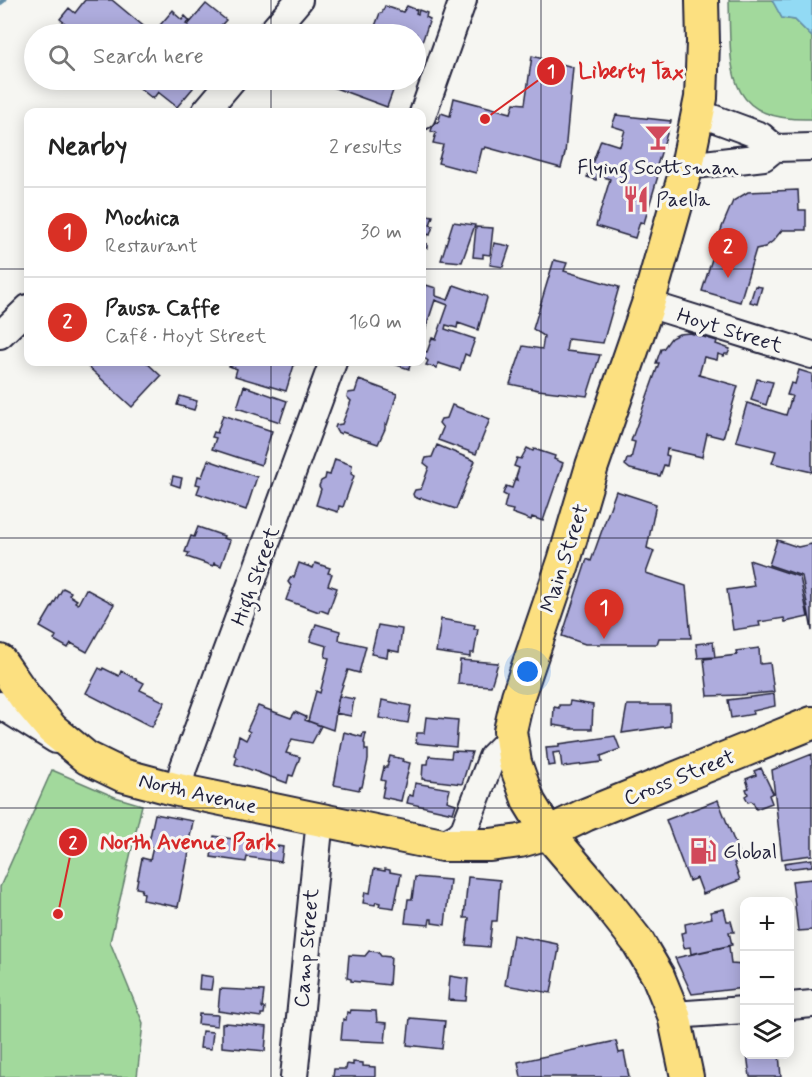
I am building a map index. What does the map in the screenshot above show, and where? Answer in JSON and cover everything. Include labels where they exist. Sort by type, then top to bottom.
[{"type":"main road","name":"Main Street","points":[[687,1077],[674,1016],[658,976],[638,942],[548,833],[529,802],[519,781],[510,730],[518,696],[564,561],[592,466],[648,304],[687,166],[699,113],[703,42],[702,0]]},
{"type":"main road","name":"North Avenue","points":[[0,661],[25,697],[52,729],[87,758],[122,775],[178,790],[442,845],[490,845],[520,841],[548,833]]},
{"type":"main road","name":"Cross Street","points":[[548,833],[594,811],[812,723]]},
{"type":"street","points":[[279,24],[299,0]]},
{"type":"street","points":[[425,108],[463,0]]},
{"type":"street","points":[[208,108],[224,90]]},
{"type":"street","points":[[699,113],[761,136],[775,148]]},
{"type":"street","points":[[687,166],[764,157],[775,148],[812,147]]},
{"type":"street","name":"Hoyt Street","points":[[648,304],[812,355]]},
{"type":"street","points":[[0,335],[24,312]]},
{"type":"street","name":"High Street","points":[[178,790],[183,769],[332,366]]},
{"type":"street","points":[[0,705],[32,727],[87,758]]},
{"type":"street","points":[[442,845],[464,830],[492,757],[510,739]]},
{"type":"street","name":"Camp Street","points":[[294,1077],[320,819]]},
{"type":"street","points":[[794,1006],[812,1004]]},
{"type":"street","points":[[674,1016],[740,1010]]},
{"type":"green space","points":[[729,0],[772,0],[782,18],[795,20],[812,37],[812,119],[783,118],[762,111],[747,101],[738,86],[733,68],[730,48]]},
{"type":"green space","points":[[52,770],[115,797],[142,805],[110,942],[143,1023],[137,1077],[0,1077],[0,887]]},
{"type":"water","points":[[772,0],[812,0],[812,37],[795,20],[782,18]]},
{"type":"building","points":[[85,0],[112,0],[141,24],[66,24],[60,19],[69,8],[75,13]]},
{"type":"building","points":[[206,4],[226,20],[222,24],[189,24]]},
{"type":"building","points":[[385,6],[403,12],[407,6],[417,10],[418,14],[419,10],[427,13],[426,17],[430,19],[426,31],[426,24],[376,24]]},
{"type":"building","points":[[173,10],[182,20],[185,16],[190,21],[186,24],[161,24]]},
{"type":"building","points":[[532,56],[573,67],[565,153],[561,168],[485,147],[482,149],[476,173],[438,163],[443,145],[433,143],[436,133],[431,131],[434,122],[438,123],[441,113],[450,116],[454,98],[511,113],[514,103],[525,104]]},
{"type":"building","points":[[142,90],[191,90],[177,107],[158,92],[153,99]]},
{"type":"building","points":[[341,90],[393,90],[387,107]]},
{"type":"building","points":[[616,115],[671,121],[654,175],[658,176],[644,223],[640,222],[635,238],[596,226],[610,179],[597,175],[596,180],[587,177],[601,140],[620,146],[625,130],[612,126]]},
{"type":"building","points":[[798,190],[799,210],[806,210],[806,230],[782,230],[765,247],[756,249],[740,302],[702,291],[722,227],[733,201],[748,192]]},
{"type":"building","points":[[426,215],[433,216],[430,235],[427,234],[426,237]]},
{"type":"building","points":[[453,222],[475,225],[462,262],[441,260]]},
{"type":"building","points":[[476,227],[493,228],[490,255],[483,254],[483,258],[473,257]]},
{"type":"building","points":[[494,243],[510,246],[503,267],[490,265]]},
{"type":"building","points":[[554,260],[567,263],[564,271],[619,287],[603,343],[568,339],[566,351],[600,355],[587,396],[510,384],[523,346],[542,349],[544,336],[533,329]]},
{"type":"building","points":[[426,285],[436,288],[436,296],[448,300],[454,285],[487,298],[478,330],[458,323],[457,328],[446,325],[445,329],[475,339],[469,356],[465,354],[460,370],[438,363],[437,368],[426,365],[428,361],[426,352],[432,338],[436,339],[448,305],[435,300],[426,328]]},
{"type":"building","points":[[755,286],[762,287],[757,304],[750,302]]},
{"type":"building","points":[[690,333],[717,341],[716,344],[730,349],[724,356],[718,354],[717,360],[704,357],[699,375],[738,386],[723,438],[707,434],[702,457],[667,449],[666,455],[669,456],[667,466],[664,465],[660,476],[630,469],[625,465],[627,459],[631,459],[635,442],[631,441],[659,363],[656,363],[661,349],[671,338],[679,334]]},
{"type":"building","points":[[87,366],[150,366],[161,376],[132,407]]},
{"type":"building","points":[[229,366],[294,366],[286,391],[235,376],[237,369]]},
{"type":"building","points":[[799,370],[812,374],[812,472],[772,463],[776,451],[736,441],[747,403],[786,415],[792,396],[787,395],[791,383],[795,384]]},
{"type":"building","points":[[757,379],[773,382],[766,405],[751,400]]},
{"type":"building","points":[[359,380],[397,394],[378,444],[342,432],[341,434],[335,428],[336,425],[342,424],[351,401],[347,397],[348,393],[355,392]]},
{"type":"building","points":[[244,386],[287,401],[280,422],[237,408]]},
{"type":"building","points":[[180,396],[197,401],[194,410],[177,405]]},
{"type":"building","points":[[452,405],[490,419],[476,454],[438,440],[443,428],[439,423],[441,419],[447,418]]},
{"type":"building","points":[[223,415],[272,431],[261,465],[212,449],[216,438],[212,437],[214,432],[217,433]]},
{"type":"building","points":[[437,445],[475,461],[456,509],[419,499],[413,494],[415,490],[421,489],[429,467],[424,463],[426,458],[432,457]]},
{"type":"building","points":[[527,448],[555,456],[554,459],[563,463],[543,521],[532,517],[531,520],[512,513],[513,510],[504,508],[507,496],[503,494],[506,486],[512,488],[515,479],[517,480],[519,468],[514,466],[517,458],[521,459]]},
{"type":"building","points":[[335,459],[352,465],[351,474],[354,476],[343,507],[339,506],[338,512],[316,505],[321,481],[325,479],[326,474],[330,475]]},
{"type":"building","points":[[208,460],[257,477],[246,510],[197,493],[200,485],[196,484],[198,476],[202,477]]},
{"type":"building","points":[[173,476],[182,478],[180,487],[171,484]]},
{"type":"building","points":[[616,491],[656,504],[647,548],[654,551],[646,573],[686,586],[691,638],[659,638],[657,644],[585,644],[562,636],[587,559],[591,561]]},
{"type":"building","points":[[198,527],[230,540],[221,566],[214,563],[213,566],[187,557],[189,553],[185,552],[191,536],[194,537]]},
{"type":"building","points":[[777,540],[798,547],[812,544],[812,631],[802,576],[769,565]]},
{"type":"building","points":[[749,560],[800,577],[808,617],[785,622],[784,618],[759,622],[760,626],[733,630],[727,590],[754,586]]},
{"type":"building","points":[[299,563],[313,568],[315,563],[330,568],[328,573],[332,574],[328,585],[337,588],[328,613],[286,600],[291,586],[288,582],[291,577],[294,577]]},
{"type":"building","points":[[63,588],[71,592],[69,595],[77,600],[75,602],[78,604],[86,589],[114,604],[87,652],[71,643],[68,648],[54,640],[56,636],[40,627]]},
{"type":"building","points":[[441,619],[475,625],[474,629],[478,629],[474,653],[470,653],[470,657],[436,652]]},
{"type":"building","points":[[316,624],[340,631],[339,640],[366,646],[359,673],[348,670],[339,696],[333,730],[308,721],[316,691],[320,693],[329,658],[325,657],[327,646],[310,641]]},
{"type":"building","points":[[378,625],[402,629],[399,652],[388,650],[387,657],[371,654]]},
{"type":"building","points":[[713,642],[715,657],[698,658],[696,644]]},
{"type":"building","points":[[759,648],[760,664],[770,663],[774,692],[708,696],[704,659],[737,655],[736,651]]},
{"type":"building","points":[[460,660],[498,663],[491,686],[458,684]]},
{"type":"building","points":[[99,668],[119,676],[121,671],[144,683],[140,690],[165,702],[152,727],[86,693]]},
{"type":"building","points":[[774,694],[775,706],[753,711],[754,714],[731,718],[728,700]]},
{"type":"building","points":[[339,696],[354,699],[351,716],[335,713]]},
{"type":"building","points":[[382,700],[411,706],[408,723],[379,718]]},
{"type":"building","points":[[570,701],[593,705],[592,729],[571,729],[553,725],[554,707],[569,705]]},
{"type":"building","points":[[627,705],[670,705],[670,726],[622,733]]},
{"type":"building","points":[[258,706],[291,718],[295,712],[306,717],[305,720],[321,726],[312,743],[292,739],[286,753],[300,757],[293,776],[289,775],[287,783],[235,764],[237,757],[234,755],[239,736],[246,740],[250,732],[247,730]]},
{"type":"building","points":[[426,717],[458,720],[456,747],[416,743],[417,733],[424,733]]},
{"type":"building","points":[[344,732],[362,737],[363,733],[366,733],[364,743],[365,750],[368,750],[368,760],[362,787],[359,790],[334,785]]},
{"type":"building","points":[[615,736],[620,749],[601,756],[602,762],[562,767],[560,752],[553,753],[555,765],[548,766],[546,747]]},
{"type":"building","points":[[452,751],[472,752],[462,784],[422,779],[423,764],[428,764],[429,756],[451,758]]},
{"type":"building","points":[[812,754],[812,855],[782,859],[772,770]]},
{"type":"building","points":[[390,756],[410,763],[401,801],[382,797],[385,781],[381,780]]},
{"type":"building","points":[[761,768],[773,793],[769,795],[772,803],[756,809],[753,802],[748,802],[745,796],[748,794],[746,789],[749,788],[746,779],[756,775],[754,771]]},
{"type":"building","points":[[415,783],[450,789],[447,801],[456,804],[453,813],[407,803],[409,795],[413,796]]},
{"type":"building","points":[[718,800],[742,861],[734,863],[740,880],[703,894],[697,878],[689,881],[666,820]]},
{"type":"building","points":[[155,814],[193,821],[178,907],[143,900],[142,889],[136,888],[142,858],[150,860],[153,847],[148,846]]},
{"type":"building","points":[[214,836],[283,847],[281,862],[247,857],[246,862],[211,857]]},
{"type":"building","points":[[812,859],[812,866],[785,869],[784,863]]},
{"type":"building","points":[[374,869],[385,871],[385,869],[401,874],[394,908],[379,906],[380,903],[376,902],[375,905],[363,903],[365,892],[370,893]]},
{"type":"building","points":[[415,877],[450,880],[445,925],[432,923],[432,919],[429,925],[405,923],[408,899],[412,899]]},
{"type":"building","points":[[468,877],[500,880],[497,921],[492,921],[489,947],[466,945],[469,918],[464,918]]},
{"type":"building","points":[[812,879],[812,930],[798,931],[792,881]]},
{"type":"building","points":[[724,909],[727,921],[731,921],[734,932],[729,932],[732,945],[691,954],[690,947],[684,948],[681,933],[686,932],[685,924],[712,918],[710,912]]},
{"type":"building","points":[[513,935],[557,944],[559,948],[551,993],[505,985]]},
{"type":"building","points":[[729,946],[731,964],[740,965],[740,988],[692,994],[675,958]]},
{"type":"building","points":[[369,951],[391,957],[389,985],[351,981],[347,978],[349,955],[365,956]]},
{"type":"building","points":[[200,975],[213,977],[211,990],[199,989]]},
{"type":"building","points":[[450,976],[468,979],[466,1001],[448,1000]]},
{"type":"building","points":[[220,989],[264,991],[262,1008],[265,1008],[264,1014],[261,1014],[261,1017],[218,1011]]},
{"type":"building","points":[[351,1010],[376,1011],[377,1022],[387,1023],[385,1042],[341,1040],[343,1019],[346,1020],[347,1012],[350,1013]]},
{"type":"building","points":[[199,1014],[218,1015],[217,1026],[198,1024]]},
{"type":"building","points":[[410,1018],[445,1021],[442,1049],[407,1045]]},
{"type":"building","points":[[222,1024],[267,1027],[265,1051],[222,1047]]},
{"type":"building","points":[[202,1031],[213,1032],[211,1049],[200,1048]]},
{"type":"building","points":[[616,1041],[619,1053],[624,1052],[629,1077],[521,1077],[518,1062]]},
{"type":"building","points":[[748,1059],[779,1059],[781,1077],[750,1077]]},
{"type":"building","points":[[353,1062],[375,1067],[375,1077],[333,1077],[334,1069],[346,1069],[347,1064],[353,1065]]},
{"type":"waterway","points":[[0,3],[4,0]]},
{"type":"place","name":"Liberty Tax","points":[[485,119]]},
{"type":"place","name":"Flying Scottsman","points":[[658,137]]},
{"type":"place","name":"Paella","points":[[636,199]]},
{"type":"place","name":"Pausa Caffe","points":[[728,278]]},
{"type":"place","name":"Mochica","points":[[604,639]]},
{"type":"place","name":"Global","points":[[703,851]]},
{"type":"place","name":"North Avenue Park","points":[[58,914]]}]
